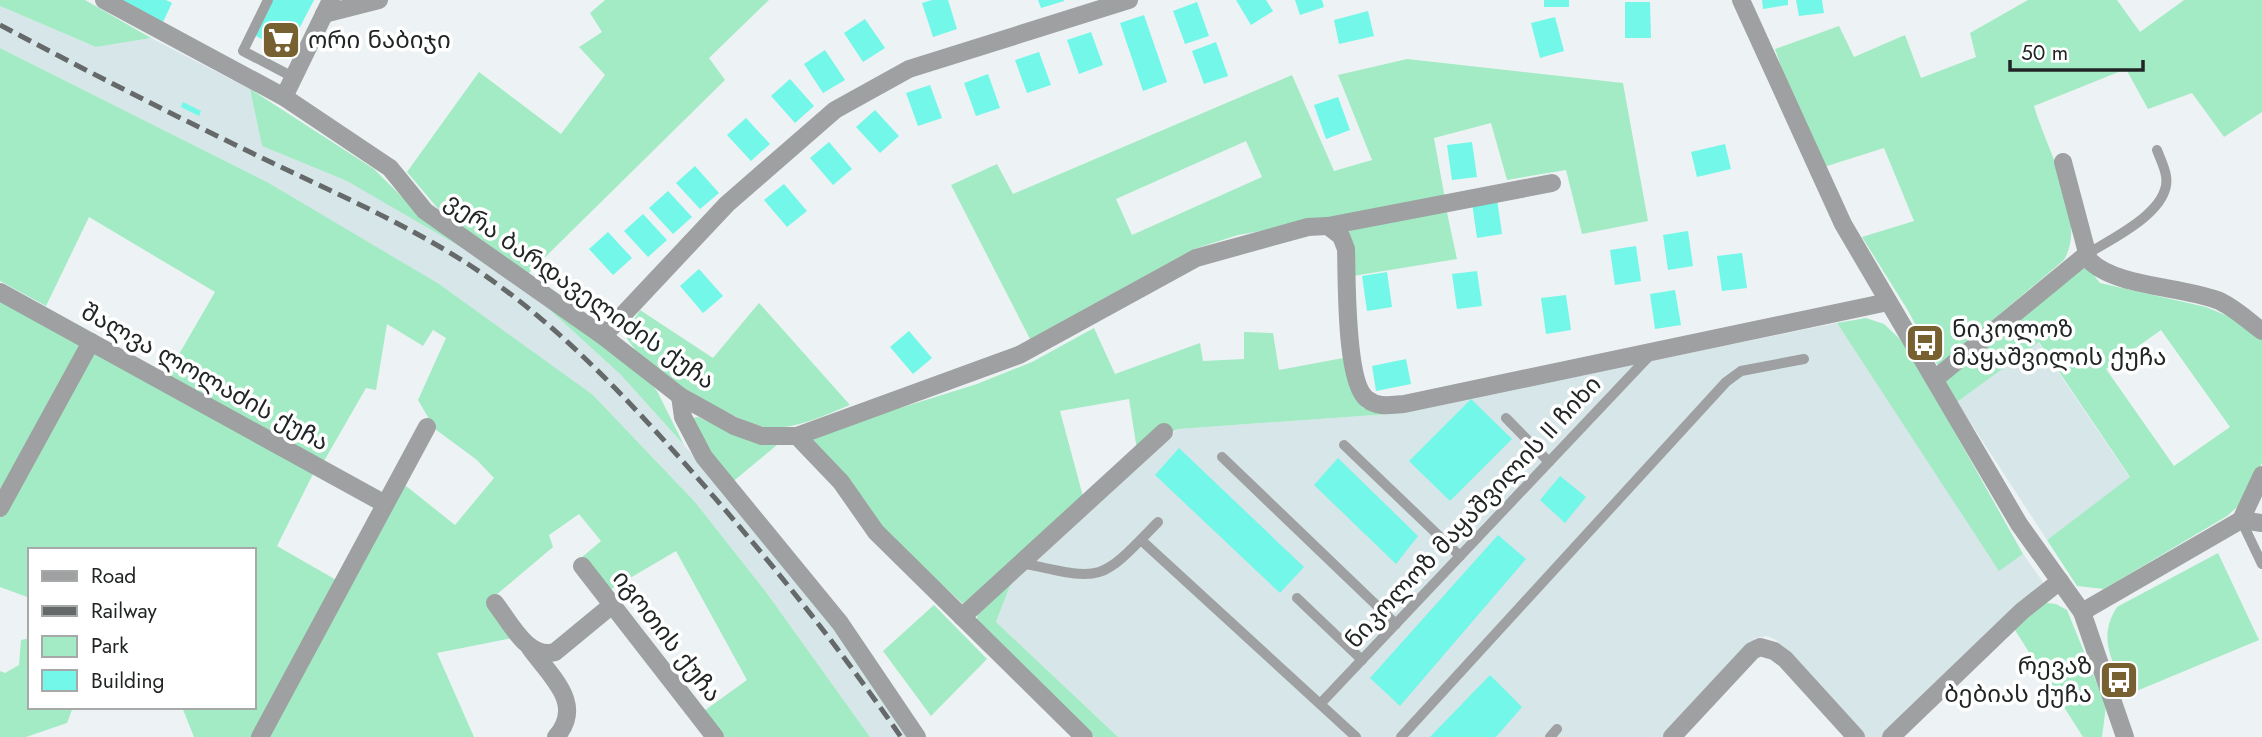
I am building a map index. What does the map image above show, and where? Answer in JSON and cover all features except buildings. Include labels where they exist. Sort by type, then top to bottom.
[{"type":"street","name":"ვერა ბარდაველიძის ქუჩა","points":[[104,0],[284,97],[390,168],[425,211],[603,336],[680,396],[734,426],[762,436],[797,436]]},
{"type":"street","points":[[284,97],[328,7],[379,0]]},
{"type":"street","points":[[603,336],[727,204],[835,110],[909,69],[1129,0]]},
{"type":"street","points":[[1741,0],[1843,224],[2019,524],[2082,612],[2122,736]]},
{"type":"street","points":[[2063,162],[2087,254],[2098,269],[2111,275],[2194,292],[2221,301],[2262,331]]},
{"type":"street","points":[[1084,737],[876,532],[841,482],[797,436],[1019,355],[1196,258],[1308,227],[1328,226],[1552,183]]},
{"type":"street","points":[[1328,226],[1341,236],[1346,249],[1349,346],[1356,383],[1364,398],[1380,406],[1404,404],[1888,302]]},
{"type":"street","points":[[1935,379],[2087,254]]},
{"type":"street","name":"შალვა ლოლაძის ქუჩა","points":[[0,292],[386,504]]},
{"type":"street","points":[[0,508],[91,342]]},
{"type":"street","points":[[680,396],[684,417],[704,457],[840,623],[917,737]]},
{"type":"street","points":[[260,737],[427,427]]},
{"type":"street","points":[[962,617],[1164,432]]},
{"type":"street","points":[[2082,612],[2241,520],[2262,474]]},
{"type":"street","points":[[2241,520],[2262,523]]},
{"type":"street","name":"იგოთის ქუჩა","points":[[582,566],[715,737]]},
{"type":"street","points":[[1891,737],[2022,611],[2060,581]]},
{"type":"street","points":[[495,603],[566,698],[570,709],[564,727],[556,737]]},
{"type":"street","points":[[530,649],[546,654],[555,652],[612,606]]},
{"type":"street","points":[[1672,737],[1752,651],[1760,647],[1774,651],[1785,659],[1856,737]]},
{"type":"lane","points":[[268,0],[243,51],[293,76]]},
{"type":"lane","points":[[2087,254],[2143,220],[2165,192],[2167,178],[2157,150]]},
{"type":"lane","name":"ნიკოლოზ მაყაშვილის II ჩიხი","points":[[1321,703],[1656,349]]},
{"type":"lane","points":[[1401,737],[1726,382],[1741,371],[1804,359]]},
{"type":"lane","points":[[1506,418],[1549,462]]},
{"type":"lane","points":[[1344,445],[1460,556]]},
{"type":"lane","points":[[1222,457],[1396,624]]},
{"type":"lane","points":[[2241,520],[2262,564]]},
{"type":"lane","points":[[1022,563],[1081,576],[1102,573],[1118,563],[1158,522]]},
{"type":"lane","points":[[1141,540],[1356,737]]},
{"type":"lane","points":[[1297,598],[1362,660]]},
{"type":"shaded area","points":[[0,6],[96,47],[151,38],[250,89],[262,146],[347,181],[411,215],[480,258],[538,299],[621,375],[795,569],[911,737],[870,737],[766,592],[695,502],[593,395],[267,182],[0,48]]},
{"type":"shaded area","points":[[1837,323],[1999,570],[2023,554],[2043,582],[2042,591],[1884,737],[1862,737],[1776,640],[1767,636],[1755,638],[1662,737],[1118,737],[996,622],[1013,578],[1178,429],[1389,414]]},
{"type":"shaded area","points":[[2038,342],[2130,478],[2047,540],[1957,402]]},
{"type":"green space","points":[[0,0],[85,0],[151,38],[96,47],[0,6]]},
{"type":"green space","points":[[605,0],[769,0],[709,58],[725,80],[528,274],[440,211],[407,172],[479,72],[561,134],[605,75],[579,47],[602,32],[590,13]]},
{"type":"green space","points":[[2028,0],[2117,0],[2140,32],[2184,0],[2262,0],[2262,112],[2224,137],[2192,93],[2148,109],[2126,69],[2034,106],[2068,205],[2070,244],[2064,260],[1938,366],[1907,309],[1862,237],[1914,221],[1884,148],[1824,167],[1795,107],[1775,49],[1839,26],[1854,57],[1905,35],[1921,78],[1976,57],[1970,33]]},
{"type":"green space","points":[[0,48],[267,182],[439,284],[593,395],[695,502],[766,592],[870,737],[724,737],[704,711],[747,680],[676,551],[608,591],[581,558],[601,541],[579,514],[549,535],[553,547],[489,601],[517,637],[437,653],[474,737],[265,737],[401,482],[455,525],[494,478],[477,460],[435,429],[418,400],[446,338],[433,330],[423,346],[387,324],[376,390],[366,388],[324,461],[167,375],[215,292],[89,217],[46,306],[0,281]]},
{"type":"green space","points":[[1407,59],[1623,83],[1648,221],[1582,234],[1566,170],[1507,180],[1491,123],[1434,138],[1445,199],[1238,235],[1194,249],[1030,339],[951,185],[997,164],[1013,194],[1292,75],[1334,171],[1372,160],[1338,75]],"holes":[[[1246,141],[1262,177],[1132,235],[1116,199]]]},
{"type":"green space","points":[[250,89],[374,169],[419,214],[480,258],[347,181],[262,146]]},
{"type":"green space","points":[[1446,208],[1457,259],[1353,276],[1349,228]]},
{"type":"green space","points":[[2085,264],[2100,283],[2206,307],[2230,317],[2262,340],[2262,463],[2243,502],[2227,516],[2104,589],[2077,586],[2047,540],[2130,477],[2039,342],[1957,402],[1943,382]],"holes":[[[2161,330],[2230,427],[2174,466],[2106,369]]]},
{"type":"green space","points":[[0,297],[85,345],[0,497]]},
{"type":"green space","points":[[538,299],[639,369],[657,391],[684,445],[621,375]]},
{"type":"green space","points":[[759,303],[850,405],[793,425],[773,428],[760,426],[707,402],[671,379],[642,358],[627,339],[628,329],[640,310],[713,358]]},
{"type":"green space","points":[[1866,318],[1884,324],[1906,345],[2023,554],[1999,571],[1837,323]]},
{"type":"green space","points":[[1094,328],[1115,374],[1200,343],[1203,361],[1244,359],[1244,332],[1273,333],[1279,370],[1343,358],[1354,394],[1363,408],[1389,414],[1178,429],[1137,450],[1129,399],[1060,411],[1084,500],[963,604],[880,527],[812,441],[817,434],[977,384],[1032,362]]},
{"type":"green space","points":[[92,349],[314,472],[277,546],[338,581],[255,737],[194,737],[183,709],[256,709],[256,548],[28,548],[28,597],[0,587],[0,518]]},
{"type":"green space","points":[[698,417],[757,443],[777,445],[730,484],[706,456],[693,418]]},
{"type":"green space","points":[[2218,553],[2259,640],[2127,695],[2109,651],[2108,630],[2117,607]]},
{"type":"green space","points":[[1013,578],[996,622],[1118,737],[1094,737],[977,620],[978,610]]},
{"type":"green space","points":[[2047,603],[2067,610],[2106,706],[2102,737],[2083,737],[2013,627],[2029,611]]},
{"type":"green space","points":[[934,605],[987,659],[931,716],[883,651]]},
{"type":"green space","points":[[28,638],[28,709],[72,709],[67,723],[26,737],[0,737],[0,671],[5,673],[19,665],[21,640]]},
{"type":"railway","points":[[0,25],[157,106],[418,234],[471,266],[532,311],[589,362],[722,506],[827,635],[901,737]]},
{"type":"place","name":"ორი ნაბიჯი","points":[[281,40]]},
{"type":"place","name":"ნიკოლოზ მაყაშვილის ქუჩა","points":[[1925,343]]},
{"type":"place","name":"რევაზ ბებიას ქუჩა","points":[[2119,680]]}]
